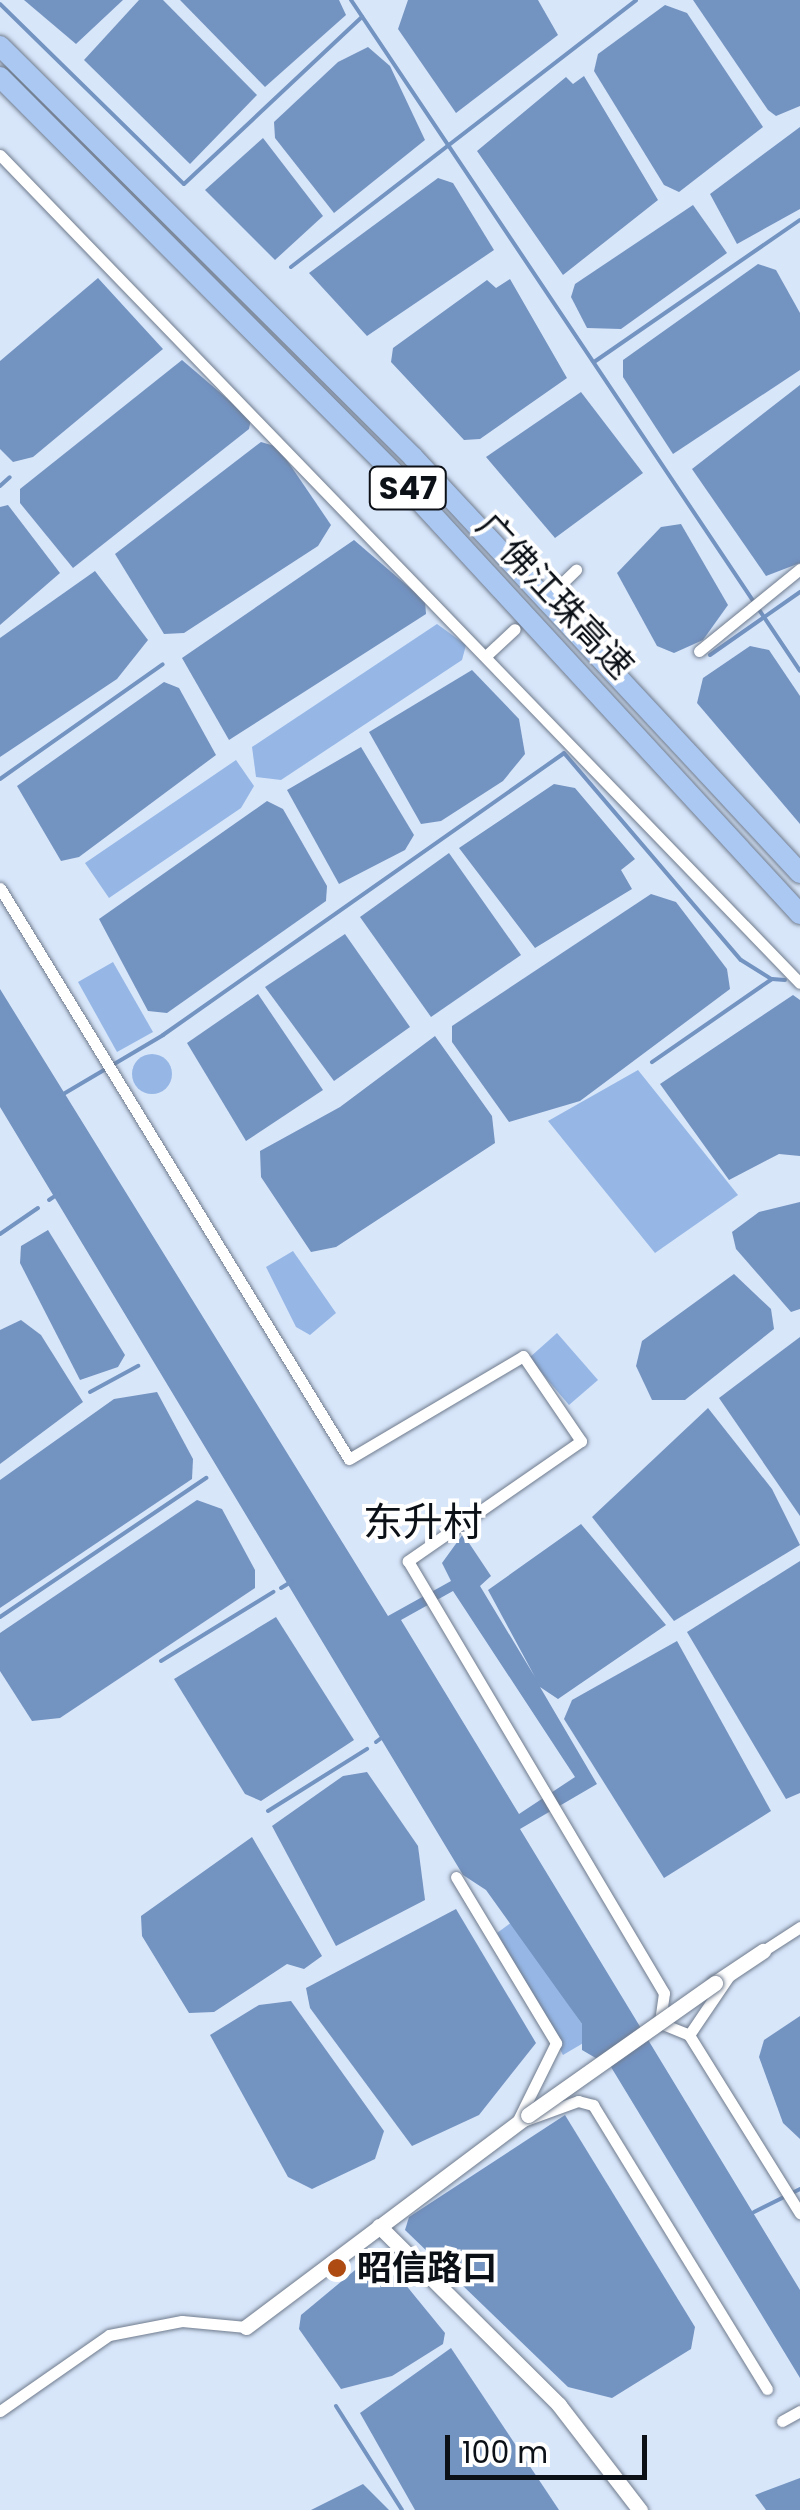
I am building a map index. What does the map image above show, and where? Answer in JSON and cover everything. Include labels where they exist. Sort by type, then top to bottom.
[{"type":"highway","name":"广佛江珠高速","points":[[0,46],[413,457],[800,873]]},
{"type":"highway","name":"广佛江珠高速","points":[[0,77],[393,472],[800,914]]},
{"type":"street","points":[[0,156],[489,653],[698,873],[749,941],[798,976]]},
{"type":"street","points":[[556,589],[576,570]]},
{"type":"street","points":[[699,650],[800,570]]},
{"type":"street","points":[[489,653],[514,629]]},
{"type":"street","points":[[0,888],[348,1459],[523,1356],[581,1440],[408,1561],[664,1993],[660,2024],[689,2034],[800,2214]]},
{"type":"street","points":[[456,1877],[556,2043],[522,2119]]},
{"type":"street","points":[[0,2410],[109,2335],[182,2321],[246,2327],[522,2119],[800,1927]]},
{"type":"street","points":[[689,2034],[731,1972]]},
{"type":"street","points":[[522,2119],[578,2101],[593,2105],[767,2390]]},
{"type":"street","points":[[379,2226],[559,2404],[640,2510]]},
{"type":"street","points":[[782,2421],[800,2411]]},
{"type":"shaded area","points":[[24,0],[123,0],[76,44]]},
{"type":"shaded area","points":[[139,0],[163,0],[257,95],[190,164],[84,60]]},
{"type":"shaded area","points":[[180,0],[339,0],[346,15],[265,87]]},
{"type":"shaded area","points":[[408,0],[538,0],[558,35],[456,113],[398,29]]},
{"type":"shaded area","points":[[693,0],[800,0],[800,106],[776,116],[768,110]]},
{"type":"shaded area","points":[[665,5],[687,13],[763,127],[679,192],[664,185],[594,71],[598,54]]},
{"type":"shaded area","points":[[368,47],[390,66],[425,140],[334,213],[275,138],[274,122],[338,62]]},
{"type":"shaded area","points":[[584,76],[658,200],[563,275],[477,151],[566,77],[573,84]]},
{"type":"shaded area","points":[[800,127],[800,209],[737,244],[710,194]]},
{"type":"shaded area","points":[[263,138],[323,216],[275,260],[205,190]]},
{"type":"shaded area","points":[[438,178],[453,183],[494,250],[367,336],[309,273]]},
{"type":"shaded area","points":[[693,205],[727,253],[621,329],[587,328],[571,297],[575,284]]},
{"type":"shaded area","points":[[758,264],[776,270],[800,313],[800,370],[673,454],[623,377],[623,360]]},
{"type":"shaded area","points":[[98,278],[163,349],[33,457],[13,462],[0,449],[0,361]]},
{"type":"shaded area","points":[[510,279],[567,378],[480,439],[464,440],[391,362],[393,348],[487,280],[496,288]]},
{"type":"shaded area","points":[[182,360],[251,419],[249,429],[73,568],[20,503],[20,489]]},
{"type":"shaded area","points":[[800,385],[800,563],[766,576],[692,469]]},
{"type":"shaded area","points":[[581,392],[643,473],[555,538],[486,457]]},
{"type":"shaded area","points":[[261,442],[278,447],[331,525],[318,546],[184,633],[164,634],[115,554]]},
{"type":"shaded area","points":[[8,505],[60,573],[0,625],[0,507]]},
{"type":"shaded area","points":[[681,524],[728,605],[703,640],[674,653],[657,646],[617,573],[661,527]]},
{"type":"shaded area","points":[[354,540],[425,601],[426,614],[229,740],[182,658]]},
{"type":"shaded area","points":[[95,571],[148,640],[117,679],[0,757],[0,638]]},
{"type":"shaded area","points":[[437,624],[466,645],[462,660],[281,780],[256,777],[252,747]]},
{"type":"shaded area","points":[[750,646],[769,650],[800,696],[800,824],[697,703],[703,678]]},
{"type":"shaded area","points":[[472,670],[519,719],[525,754],[503,781],[441,821],[421,824],[369,732]]},
{"type":"shaded area","points":[[164,682],[179,688],[216,755],[79,857],[61,861],[17,786]]},
{"type":"shaded area","points":[[361,747],[414,835],[405,850],[339,884],[287,790]]},
{"type":"shaded area","points":[[236,760],[254,786],[241,808],[109,898],[85,863]]},
{"type":"shaded area","points":[[554,784],[575,788],[635,859],[621,870],[632,889],[535,948],[459,848]]},
{"type":"shaded area","points":[[267,801],[283,809],[327,886],[326,901],[167,1013],[148,1011],[99,919]]},
{"type":"shaded area","points":[[449,853],[521,955],[431,1017],[360,917]]},
{"type":"shaded area","points":[[651,894],[676,902],[727,969],[730,989],[580,1101],[509,1122],[452,1042],[452,1026]]},
{"type":"shaded area","points":[[345,934],[410,1027],[334,1081],[265,987]]},
{"type":"shaded area","points":[[113,962],[153,1032],[117,1052],[78,982]]},
{"type":"shaded area","points":[[0,989],[388,1616],[451,1581],[442,1563],[463,1534],[491,1576],[480,1586],[535,1677],[488,1590],[581,1524],[666,1625],[558,1699],[540,1687],[597,1784],[520,1829],[800,2290],[800,2378],[611,2067],[582,2050],[582,2024],[486,1890],[463,1875],[0,1107]],"holes":[[[453,1591],[575,1777],[519,1814],[401,1620]]]},
{"type":"shaded area","points":[[258,994],[323,1090],[246,1141],[187,1043]]},
{"type":"shaded area","points":[[793,995],[800,1000],[800,1156],[779,1154],[729,1180],[660,1084]]},
{"type":"shaded area","points":[[435,1036],[492,1116],[495,1143],[336,1247],[311,1252],[261,1177],[260,1151],[340,1107]]},
{"type":"shaded area","points":[[152,1054],[166,1060],[172,1074],[166,1088],[152,1094],[138,1088],[132,1074],[138,1060]]},
{"type":"shaded area","points":[[638,1070],[738,1195],[655,1253],[548,1121]]},
{"type":"shaded area","points":[[800,1202],[800,1309],[791,1312],[736,1249],[732,1232],[759,1212]]},
{"type":"shaded area","points":[[48,1230],[125,1355],[118,1367],[80,1380],[20,1263],[21,1246]]},
{"type":"shaded area","points":[[293,1251],[336,1313],[310,1335],[296,1327],[266,1267]]},
{"type":"shaded area","points":[[734,1274],[771,1309],[774,1329],[685,1400],[652,1400],[636,1366],[642,1341]]},
{"type":"shaded area","points":[[21,1320],[41,1335],[83,1402],[0,1464],[0,1330]]},
{"type":"shaded area","points":[[557,1333],[598,1380],[569,1405],[529,1358]]},
{"type":"shaded area","points":[[800,1337],[800,1516],[719,1398]]},
{"type":"shaded area","points":[[157,1392],[193,1459],[192,1479],[0,1608],[0,1480],[114,1399]]},
{"type":"shaded area","points":[[708,1408],[772,1489],[800,1545],[674,1621],[592,1517]]},
{"type":"shaded area","points":[[197,1500],[222,1509],[255,1570],[255,1588],[60,1718],[32,1721],[0,1671],[0,1633]]},
{"type":"shaded area","points":[[800,1561],[800,1793],[786,1799],[687,1632]]},
{"type":"shaded area","points":[[276,1617],[354,1740],[261,1801],[245,1794],[174,1679]]},
{"type":"shaded area","points":[[677,1641],[771,1811],[664,1878],[564,1719],[572,1700]]},
{"type":"shaded area","points":[[367,1772],[418,1846],[425,1900],[336,1946],[272,1826],[343,1776]]},
{"type":"shaded area","points":[[252,1837],[322,1956],[304,1969],[287,1964],[214,2012],[189,2013],[142,1936],[141,1916]]},
{"type":"shaded area","points":[[456,1909],[536,2043],[479,2115],[412,2146],[310,2008],[306,1988]]},
{"type":"shaded area","points":[[512,1922],[582,2024],[585,2042],[563,2055],[497,1933]]},
{"type":"shaded area","points":[[291,2001],[384,2131],[375,2159],[312,2189],[288,2177],[210,2035],[259,2005]]},
{"type":"shaded area","points":[[800,2016],[800,2139],[783,2123],[759,2057],[764,2040]]},
{"type":"shaded area","points":[[565,2115],[695,2327],[691,2349],[612,2398],[568,2387],[405,2230],[409,2217]]},
{"type":"shaded area","points":[[378,2251],[445,2333],[443,2344],[392,2376],[341,2389],[299,2329],[301,2315]]},
{"type":"shaded area","points":[[451,2348],[559,2510],[415,2510],[360,2413]]},
{"type":"shaded area","points":[[800,2478],[800,2510],[766,2510],[755,2495]]},
{"type":"shaded area","points":[[363,2484],[389,2510],[311,2510]]},
{"type":"waterway","points":[[351,0],[800,671]]},
{"type":"waterway","points":[[291,267],[636,0]]},
{"type":"waterway","points":[[0,4],[184,184],[362,17]]},
{"type":"waterway","points":[[594,362],[800,220]]},
{"type":"waterway","points":[[0,486],[10,477]]},
{"type":"waterway","points":[[710,655],[800,592]]},
{"type":"waterway","points":[[0,779],[163,664]]},
{"type":"waterway","points":[[60,1096],[163,1035],[564,753],[741,960],[772,979],[652,1062]]},
{"type":"waterway","points":[[772,979],[785,980]]},
{"type":"waterway","points":[[49,1200],[58,1194]]},
{"type":"waterway","points":[[0,1234],[38,1208]]},
{"type":"waterway","points":[[90,1392],[138,1366]]},
{"type":"waterway","points":[[0,1617],[206,1478]]},
{"type":"waterway","points":[[281,1588],[291,1582]]},
{"type":"waterway","points":[[161,1661],[273,1592]]},
{"type":"waterway","points":[[376,1742],[384,1736]]},
{"type":"waterway","points":[[268,1811],[367,1749]]},
{"type":"waterway","points":[[754,2212],[800,2189]]},
{"type":"waterway","points":[[336,2406],[402,2510]]},
{"type":"place","name":"昭信路口","points":[[337,2268]]},
{"type":"district","name":"东升村","points":[[423,1522]]}]
